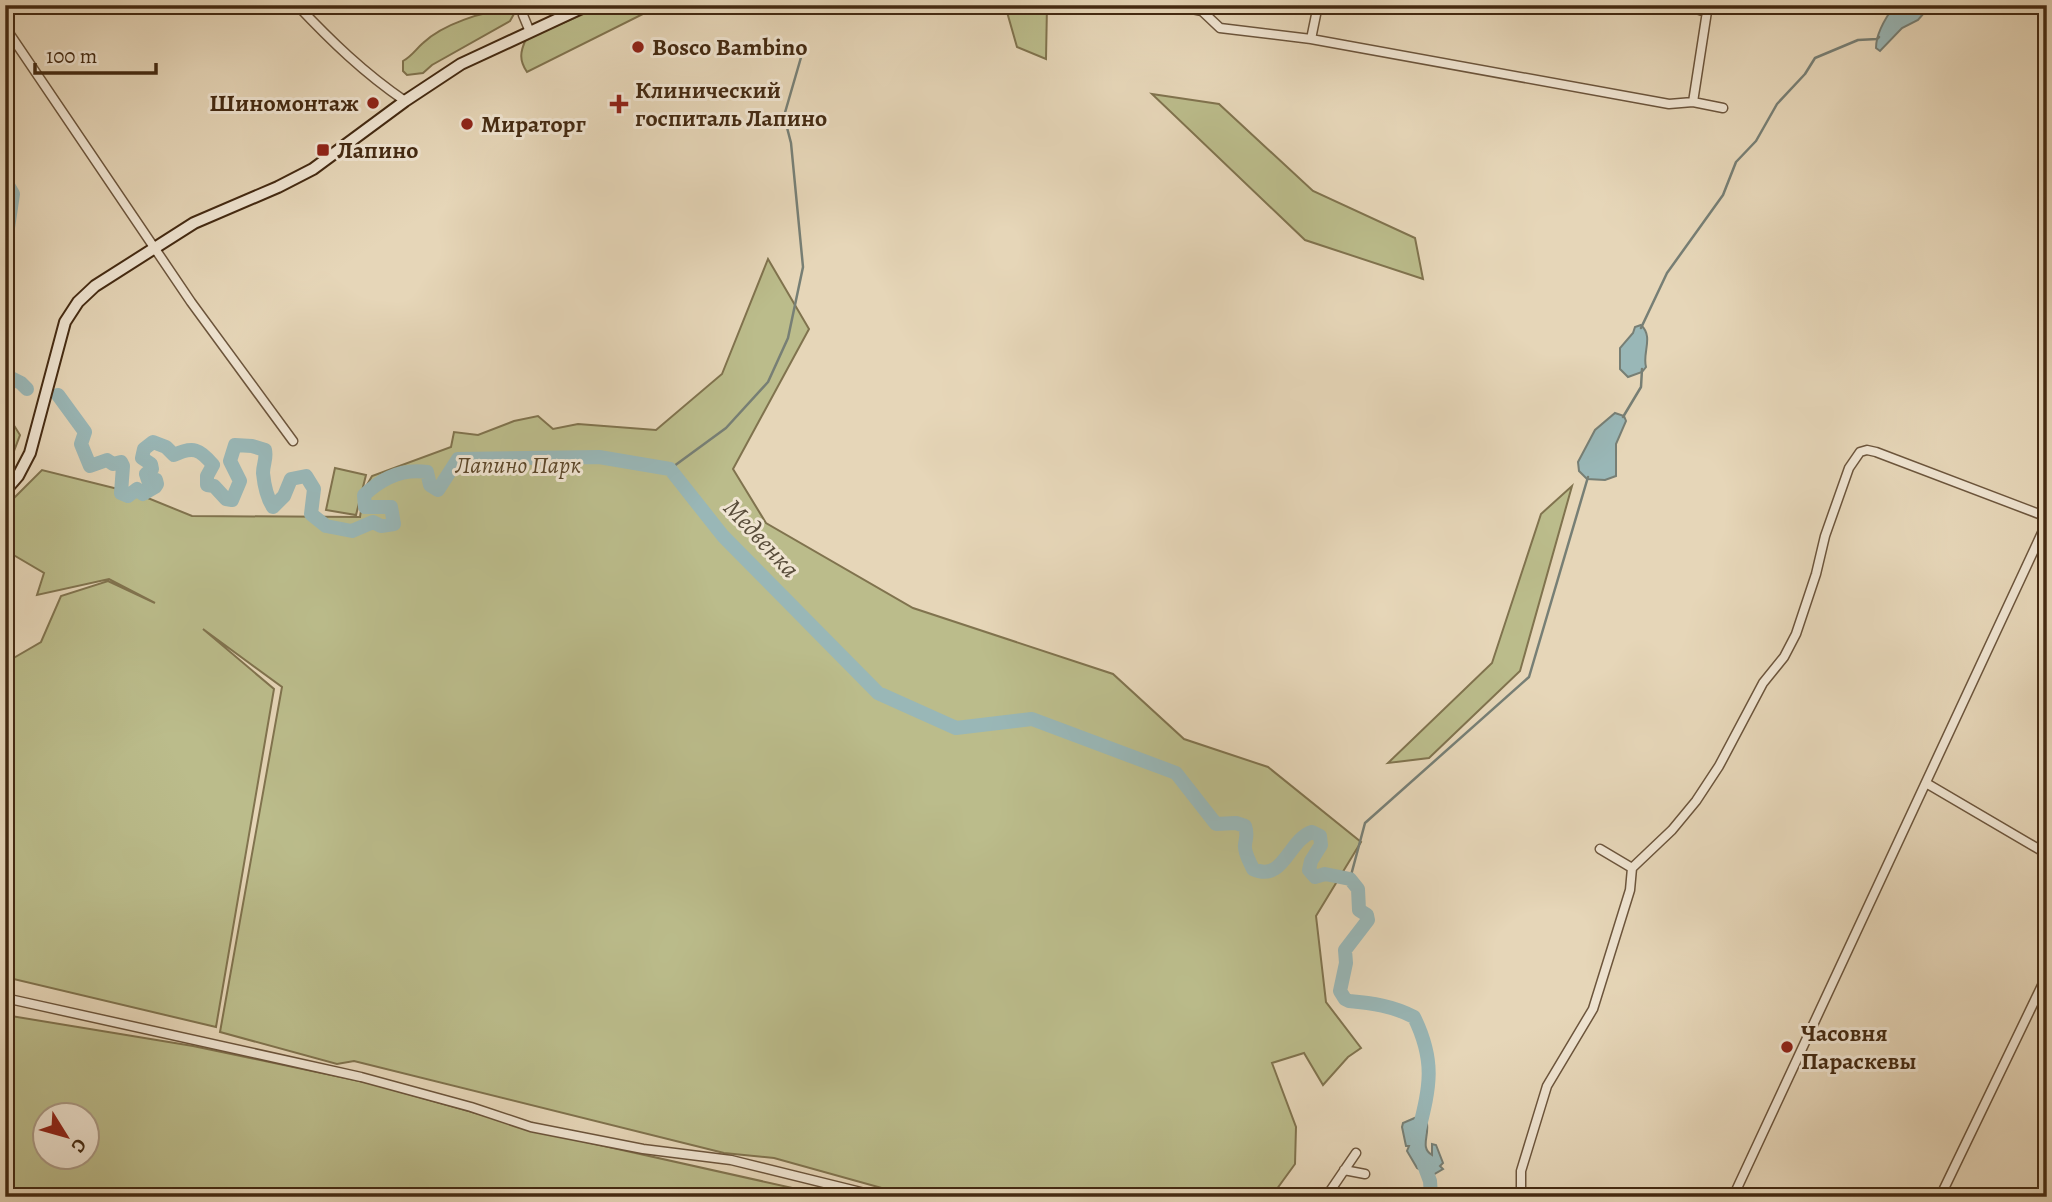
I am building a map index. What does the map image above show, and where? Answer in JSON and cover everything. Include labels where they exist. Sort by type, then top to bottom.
[{"type":"main road","points":[[5,491],[18,476],[30,453],[65,322],[73,308],[95,286],[194,223],[313,169],[405,101],[461,64],[589,5]]},
{"type":"street","points":[[297,5],[345,55],[375,81],[405,101]]},
{"type":"street","points":[[521,5],[530,32]]},
{"type":"street","points":[[1173,5],[1202,11],[1220,28],[1311,39],[1669,104],[1693,102],[1723,108]]},
{"type":"street","points":[[1311,39],[1318,5]]},
{"type":"street","points":[[1683,5],[1707,9],[1693,102]]},
{"type":"street","points":[[5,27],[154,247],[293,441]]},
{"type":"street","points":[[1521,1197],[1521,1171],[1547,1086],[1592,1009],[1630,890],[1632,868],[1672,830],[1703,791],[1763,683],[1791,645],[1849,468],[1860,452],[1867,450],[2047,520],[1733,1197]]},
{"type":"street","points":[[1926,783],[2047,854]]},
{"type":"street","points":[[1600,849],[1632,868]]},
{"type":"street","points":[[1940,1197],[2047,975]]},
{"type":"street","points":[[5,998],[361,1077],[471,1107],[531,1127],[643,1149],[732,1160],[881,1197]]},
{"type":"street","points":[[1327,1196],[1356,1153]]},
{"type":"street","points":[[1344,1170],[1365,1174]]},
{"type":"green space","points":[[604,5],[640,5],[643,14],[527,72],[521,56],[526,39]]},
{"type":"green space","points":[[1005,5],[1047,5],[1046,59],[1017,47]]},
{"type":"green space","points":[[510,9],[515,12],[510,21],[432,65],[423,73],[407,75],[403,71],[403,61],[441,30],[488,12]]},
{"type":"green space","points":[[1152,94],[1219,104],[1313,191],[1415,238],[1423,279],[1305,240]]},
{"type":"green space","name":"Лапино Парк","points":[[768,259],[809,329],[733,469],[766,523],[913,608],[1113,674],[1184,739],[1268,767],[1361,842],[1316,916],[1326,1002],[1361,1048],[1348,1057],[1323,1085],[1304,1053],[1272,1063],[1296,1127],[1295,1164],[1271,1197],[914,1197],[774,1158],[724,1153],[354,1061],[337,1064],[220,1032],[282,687],[203,629],[274,689],[216,1027],[5,977],[5,663],[41,642],[61,596],[108,581],[155,603],[109,579],[37,595],[44,573],[5,550],[5,507],[42,470],[138,494],[192,516],[360,517],[364,490],[372,476],[451,447],[454,432],[478,435],[514,421],[538,416],[553,429],[578,424],[656,430],[722,374]]},
{"type":"green space","points":[[5,411],[20,435],[5,475]]},
{"type":"green space","points":[[335,468],[366,475],[356,515],[326,510]]},
{"type":"green space","points":[[1572,486],[1520,671],[1429,758],[1388,763],[1492,663],[1541,514]]},
{"type":"green space","points":[[5,1015],[193,1046],[369,1083],[546,1133],[833,1197],[5,1197]]},
{"type":"water","points":[[1895,5],[1925,5],[1924,13],[1918,20],[1902,28],[1880,51],[1876,48],[1878,37]]},
{"type":"water","points":[[1641,325],[1647,335],[1646,367],[1642,372],[1628,377],[1620,369],[1620,348],[1635,327]]},
{"type":"water","points":[[1615,413],[1624,416],[1626,421],[1616,444],[1616,476],[1605,480],[1587,479],[1579,471],[1578,462],[1595,430]]},
{"type":"water","points":[[1417,1117],[1427,1124],[1426,1149],[1432,1155],[1432,1144],[1436,1145],[1443,1163],[1440,1166],[1443,1169],[1433,1175],[1430,1181],[1426,1173],[1417,1168],[1407,1151],[1409,1146],[1406,1146],[1402,1127],[1403,1123]]},
{"type":"waterway","points":[[1025,5],[1029,8]]},
{"type":"waterway","points":[[1641,328],[1667,273],[1723,195],[1736,162],[1756,141],[1777,104],[1805,74],[1815,58],[1858,40],[1879,37]]},
{"type":"waterway","points":[[670,469],[726,428],[768,382],[788,338],[803,267],[791,143],[784,116],[802,54]]},
{"type":"waterway","name":"Медвенка","points":[[5,180],[13,194],[5,248]]},
{"type":"waterway","points":[[1623,417],[1641,387],[1642,369]]},
{"type":"waterway","name":"Медвенка","points":[[5,375],[27,389]]},
{"type":"waterway","name":"Медвенка","points":[[58,395],[85,432],[81,444],[90,466],[107,460],[113,464],[121,462],[121,493],[128,496],[137,489],[143,494],[157,484],[156,480],[148,480],[146,474],[152,469],[151,464],[142,458],[144,449],[153,442],[166,447],[174,455],[191,450],[200,452],[213,465],[207,476],[207,485],[214,486],[226,499],[232,500],[240,481],[230,461],[235,445],[252,446],[265,450],[263,477],[273,507],[284,496],[291,479],[306,476],[314,489],[311,514],[326,526],[352,531],[373,522],[381,526],[394,524],[391,507],[365,507],[364,495],[378,484],[401,473],[418,471],[427,472],[430,485],[438,490],[458,459],[599,457],[670,469],[723,536],[878,693],[956,728],[1032,719],[1176,773],[1216,824],[1236,823],[1245,826],[1245,851],[1253,869],[1263,872],[1272,870],[1279,866],[1304,836],[1312,832],[1320,836],[1321,845],[1309,870],[1315,877],[1325,874],[1350,879],[1358,889],[1359,910],[1367,915],[1368,920],[1345,950],[1346,963],[1340,991],[1349,1001],[1382,1006],[1414,1017],[1426,1049],[1429,1077],[1417,1138]]},
{"type":"waterway","points":[[1350,879],[1365,823],[1529,677],[1588,477]]},
{"type":"waterway","name":"Медвенка","points":[[1424,1165],[1430,1181],[1431,1195],[1434,1197]]},
{"type":"place","name":"Bosco Bambino","points":[[638,47]]},
{"type":"place","name":"Шиномонтаж","points":[[373,103]]},
{"type":"place","name":"Клинический госпиталь Лапино","points":[[619,104]]},
{"type":"place","name":"Мираторг","points":[[467,124]]},
{"type":"place","name":"Лапино","points":[[323,150]]},
{"type":"place","name":"Часовня Параскевы","points":[[1787,1047]]}]
